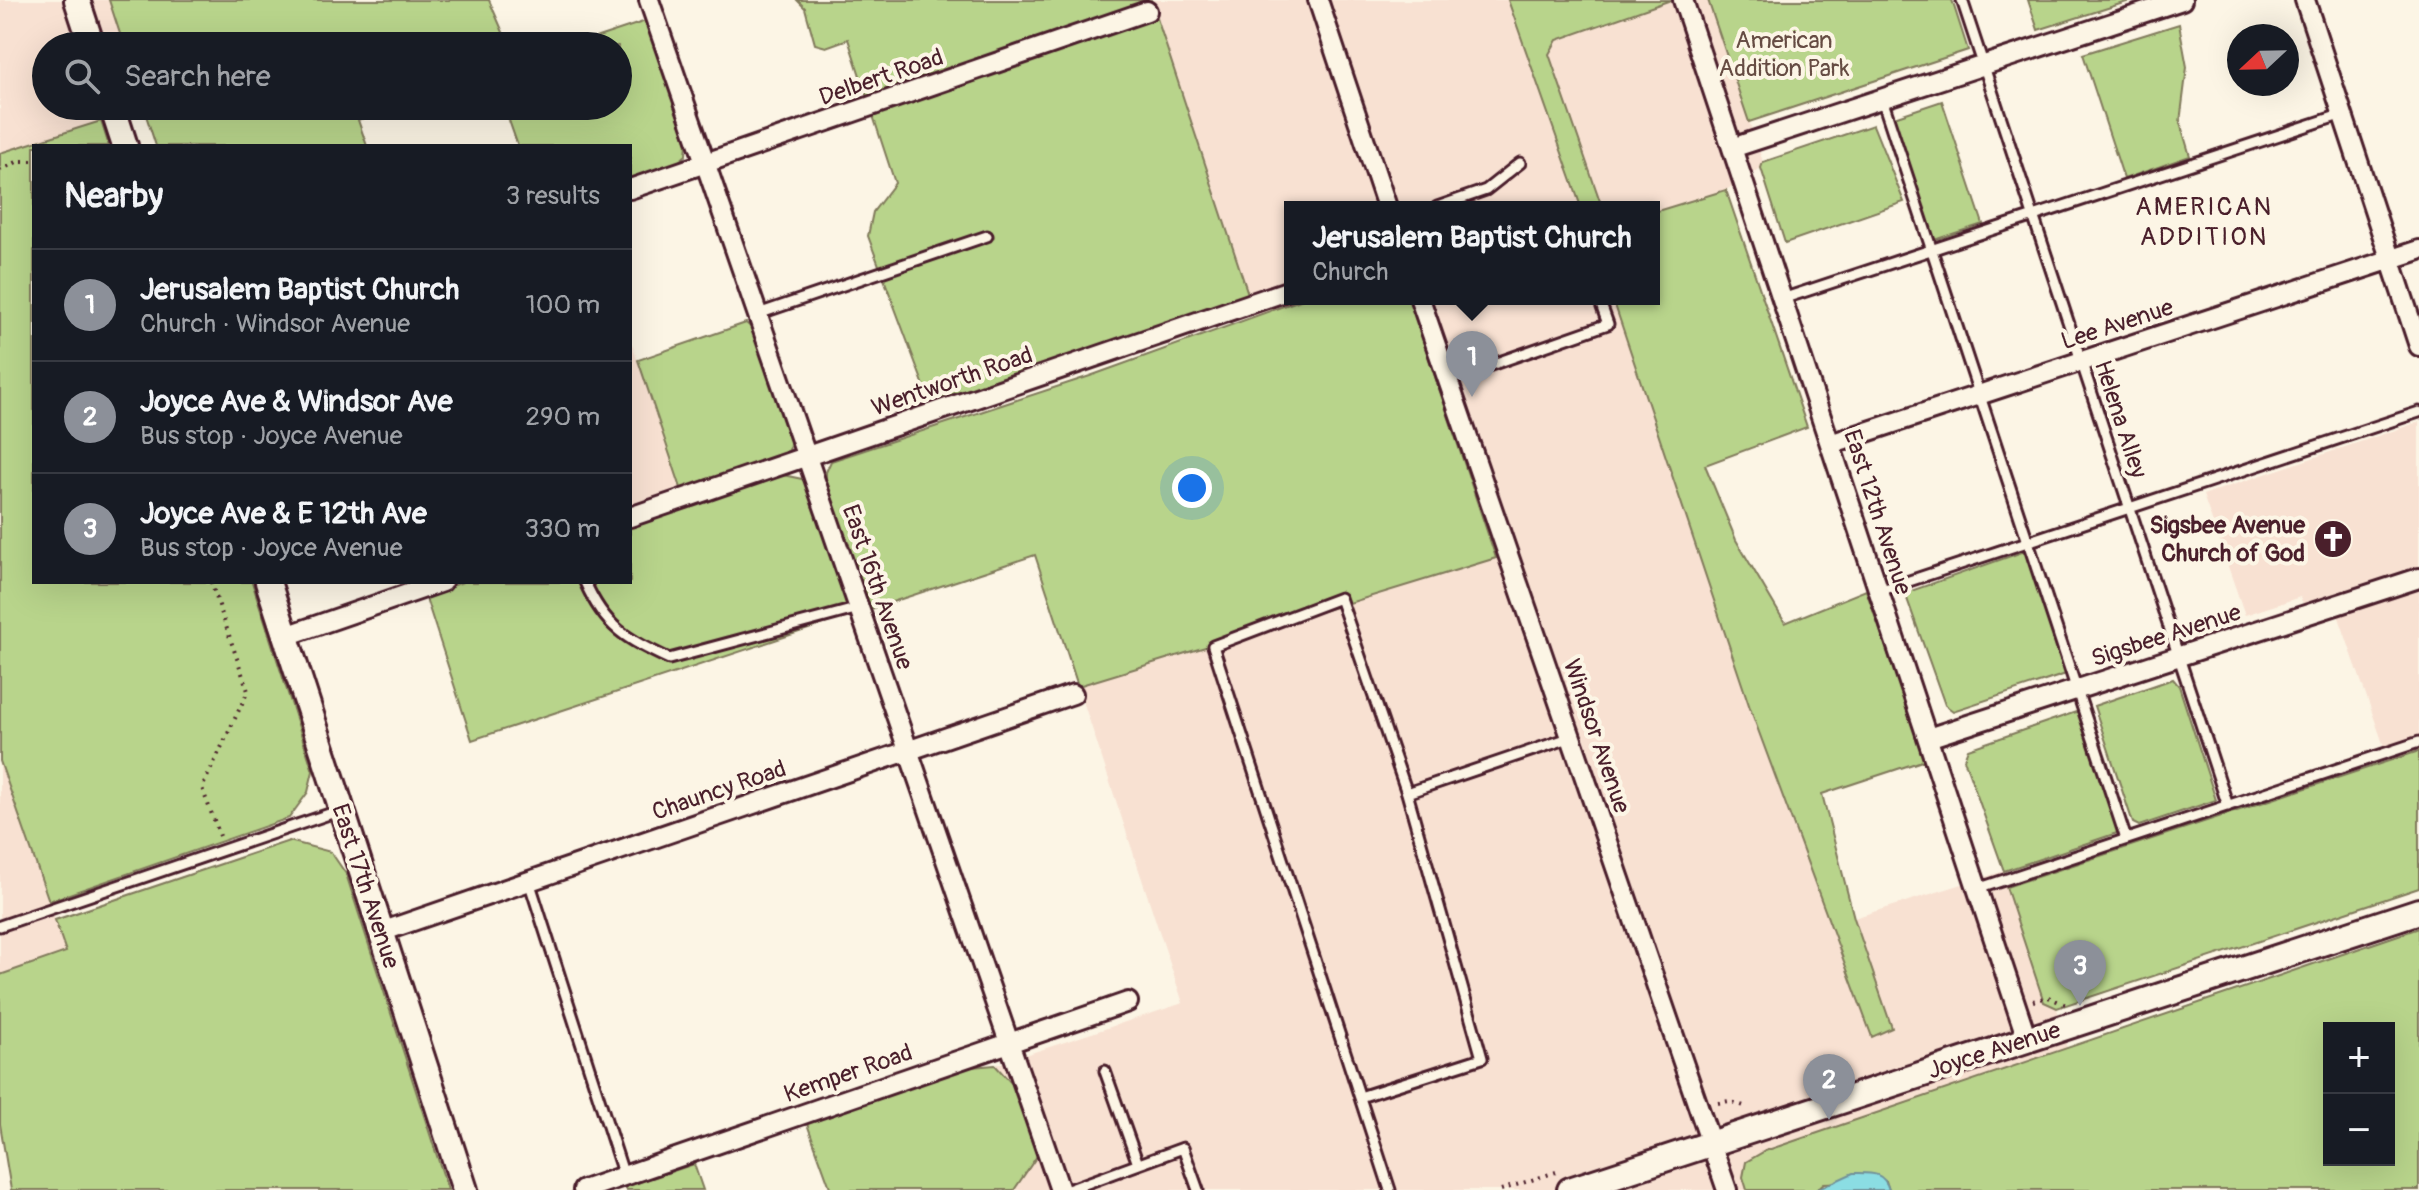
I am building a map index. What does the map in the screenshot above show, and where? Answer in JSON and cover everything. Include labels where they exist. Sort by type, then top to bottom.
[{"type":"street","points":[[77,0],[87,32]]},
{"type":"street","name":"East 16th Avenue","points":[[649,0],[1060,1190]]},
{"type":"street","points":[[1318,0],[1385,201]]},
{"type":"street","name":"East 12th Avenue","points":[[1683,0],[2027,1039]]},
{"type":"street","points":[[1732,148],[2182,0]]},
{"type":"street","points":[[2305,0],[2419,346]]},
{"type":"street","name":"Delbert Road","points":[[632,188],[1147,11]]},
{"type":"street","points":[[117,120],[124,144]]},
{"type":"street","name":"Lee Avenue","points":[[1830,444],[2419,250]]},
{"type":"street","name":"Wentworth Road","points":[[632,516],[1284,292]]},
{"type":"street","name":"Windsor Avenue","points":[[1422,305],[1701,1107],[1727,1190]]},
{"type":"street","name":"Sigsbee Avenue","points":[[1928,738],[2419,578]]},
{"type":"street","name":"East 17th Avenue","points":[[269,584],[465,1190]]},
{"type":"street","points":[[286,636],[436,584]]},
{"type":"street","name":"Chauncy Road","points":[[381,932],[1073,694]]},
{"type":"street","name":"Joyce Avenue","points":[[1565,1180],[1713,1142],[2419,911]]},
{"type":"street","name":"Kemper Road","points":[[583,1190],[1128,1002]]},
{"type":"lane","name":"Helena Alley","points":[[1962,0],[2228,806]]},
{"type":"lane","points":[[1882,99],[2126,839]]},
{"type":"lane","points":[[1782,299],[2343,114]]},
{"type":"lane","points":[[1454,201],[1486,190],[1520,163]]},
{"type":"lane","points":[[758,314],[987,236]]},
{"type":"lane","points":[[1448,380],[1608,324],[1601,305]]},
{"type":"lane","points":[[1879,591],[2419,412]]},
{"type":"lane","points":[[586,584],[594,601],[622,637],[669,659],[859,608]]},
{"type":"lane","points":[[1360,1097],[1482,1058],[1407,793],[1340,598],[1213,646],[1390,1190]]},
{"type":"lane","points":[[1407,793],[1572,737]]},
{"type":"lane","points":[[1977,889],[2419,742]]},
{"type":"lane","points":[[0,926],[341,810]]},
{"type":"lane","points":[[529,881],[624,1176]]},
{"type":"lane","points":[[1105,1071],[1138,1164]]},
{"type":"lane","points":[[1068,1190],[1183,1148],[1198,1190]]},
{"type":"path","points":[[0,170],[19,161],[32,161]]},
{"type":"path","points":[[212,584],[248,691],[202,788],[225,849]]},
{"type":"path","points":[[2016,1006],[2048,997],[2067,1005]]},
{"type":"path","points":[[1701,1107],[1729,1101],[1745,1108],[1759,1104]]},
{"type":"path","points":[[1501,1190],[1565,1180]]},
{"type":"shaded area","points":[[0,0],[109,0],[119,32],[32,32],[32,120],[103,120],[0,153]]},
{"type":"shaded area","points":[[1151,0],[1508,0],[1579,201],[1284,201],[1286,305],[1255,316]]},
{"type":"shaded area","points":[[1671,0],[1708,0],[1763,162],[1761,168],[1726,190],[1660,210],[1660,201],[1600,201],[1549,54],[1557,40]]},
{"type":"shaded area","points":[[1411,305],[1615,305],[1750,708],[1872,1037],[1892,1028],[1854,918],[2004,871],[2044,1002],[2057,1008],[2067,1048],[1765,1151],[1743,1177],[1747,1190],[1014,1190],[1037,1155],[1014,1086],[995,1065],[1183,1003],[1078,686],[1496,558]]},
{"type":"shaded area","points":[[632,344],[687,507],[632,525]]},
{"type":"shaded area","points":[[2419,422],[2419,751],[2389,761],[2335,606],[2308,615],[2300,597],[2245,615],[2203,495]]},
{"type":"shaded area","points":[[0,761],[66,952],[0,975]]},
{"type":"green space","points":[[109,0],[489,0],[503,32],[119,32]]},
{"type":"green space","points":[[797,0],[1151,0],[1249,297],[933,410],[868,236],[873,212],[895,183],[848,39],[826,47],[815,44],[805,8]]},
{"type":"green space","points":[[1508,0],[1671,0],[1557,40],[1549,54],[1600,201],[1579,201]]},
{"type":"green space","name":"American Addition Park","points":[[1708,0],[1952,0],[1968,50],[1749,122]]},
{"type":"green space","points":[[2028,0],[2133,0],[2038,30]]},
{"type":"green space","points":[[646,21],[687,143],[686,155],[675,165],[632,181],[632,144],[517,144],[509,120],[632,120],[632,32],[613,32]]},
{"type":"green space","points":[[2179,24],[2187,67],[2180,122],[2190,156],[2124,179],[2083,54]]},
{"type":"green space","points":[[1942,101],[1983,224],[1934,240],[1895,131],[1894,117]]},
{"type":"green space","points":[[148,120],[358,120],[366,144],[155,144]]},
{"type":"green space","points":[[101,121],[108,144],[32,144],[32,584],[253,584],[313,771],[308,792],[289,818],[49,901],[0,761],[0,153]]},
{"type":"green space","points":[[1873,125],[1904,202],[1785,243],[1761,168],[1763,162]]},
{"type":"green space","points":[[1726,190],[1807,427],[1705,465],[1736,540],[1785,623],[1866,590],[1925,760],[1822,794],[1854,918],[1892,1028],[1872,1037],[1750,708],[1615,305],[1660,305],[1660,210]]},
{"type":"green space","points":[[1286,305],[1411,305],[1496,558],[1078,686],[1035,555],[871,609],[826,486],[826,472],[831,461],[1090,376]]},
{"type":"green space","points":[[746,323],[754,330],[791,437],[789,452],[781,460],[683,494],[638,360]]},
{"type":"green space","points":[[783,475],[802,479],[810,487],[854,614],[472,740],[425,595],[457,584],[632,584],[632,525]]},
{"type":"green space","points":[[2025,551],[2066,674],[1953,711],[1945,705],[1905,593]]},
{"type":"green space","points":[[2173,679],[2179,686],[2216,800],[2139,826],[2133,823],[2094,706]]},
{"type":"green space","points":[[2079,711],[2120,832],[2004,871],[1964,759],[1968,749]]},
{"type":"green space","points":[[2419,751],[2419,888],[2057,1008],[2044,1002],[2006,887]]},
{"type":"green space","points":[[289,841],[331,852],[346,874],[448,1190],[11,1190],[0,1124],[0,975],[66,952],[55,920]]},
{"type":"green space","points":[[2419,928],[2419,1190],[1889,1190],[1886,1181],[1824,1183],[1816,1190],[1747,1190],[1743,1177],[1746,1162],[1765,1151]]},
{"type":"green space","points":[[995,1065],[1014,1086],[1037,1156],[1014,1190],[831,1190],[806,1121],[959,1068]]},
{"type":"green space","points":[[694,1164],[703,1190],[626,1190],[625,1187]]},
{"type":"water","points":[[1853,1173],[1880,1176],[1889,1190],[1816,1190]]},
{"type":"place","name":"Jerusalem Baptist Church","points":[[1472,397]]},
{"type":"place","name":"Sigsbee Avenue Church of God","points":[[2333,539]]},
{"type":"place","name":"Joyce Ave & E 12th Ave","points":[[2080,1006]]},
{"type":"place","name":"Joyce Ave & Windsor Ave","points":[[1829,1120]]},
{"type":"district","name":"AMERICAN ADDITION","points":[[2204,221]]}]
